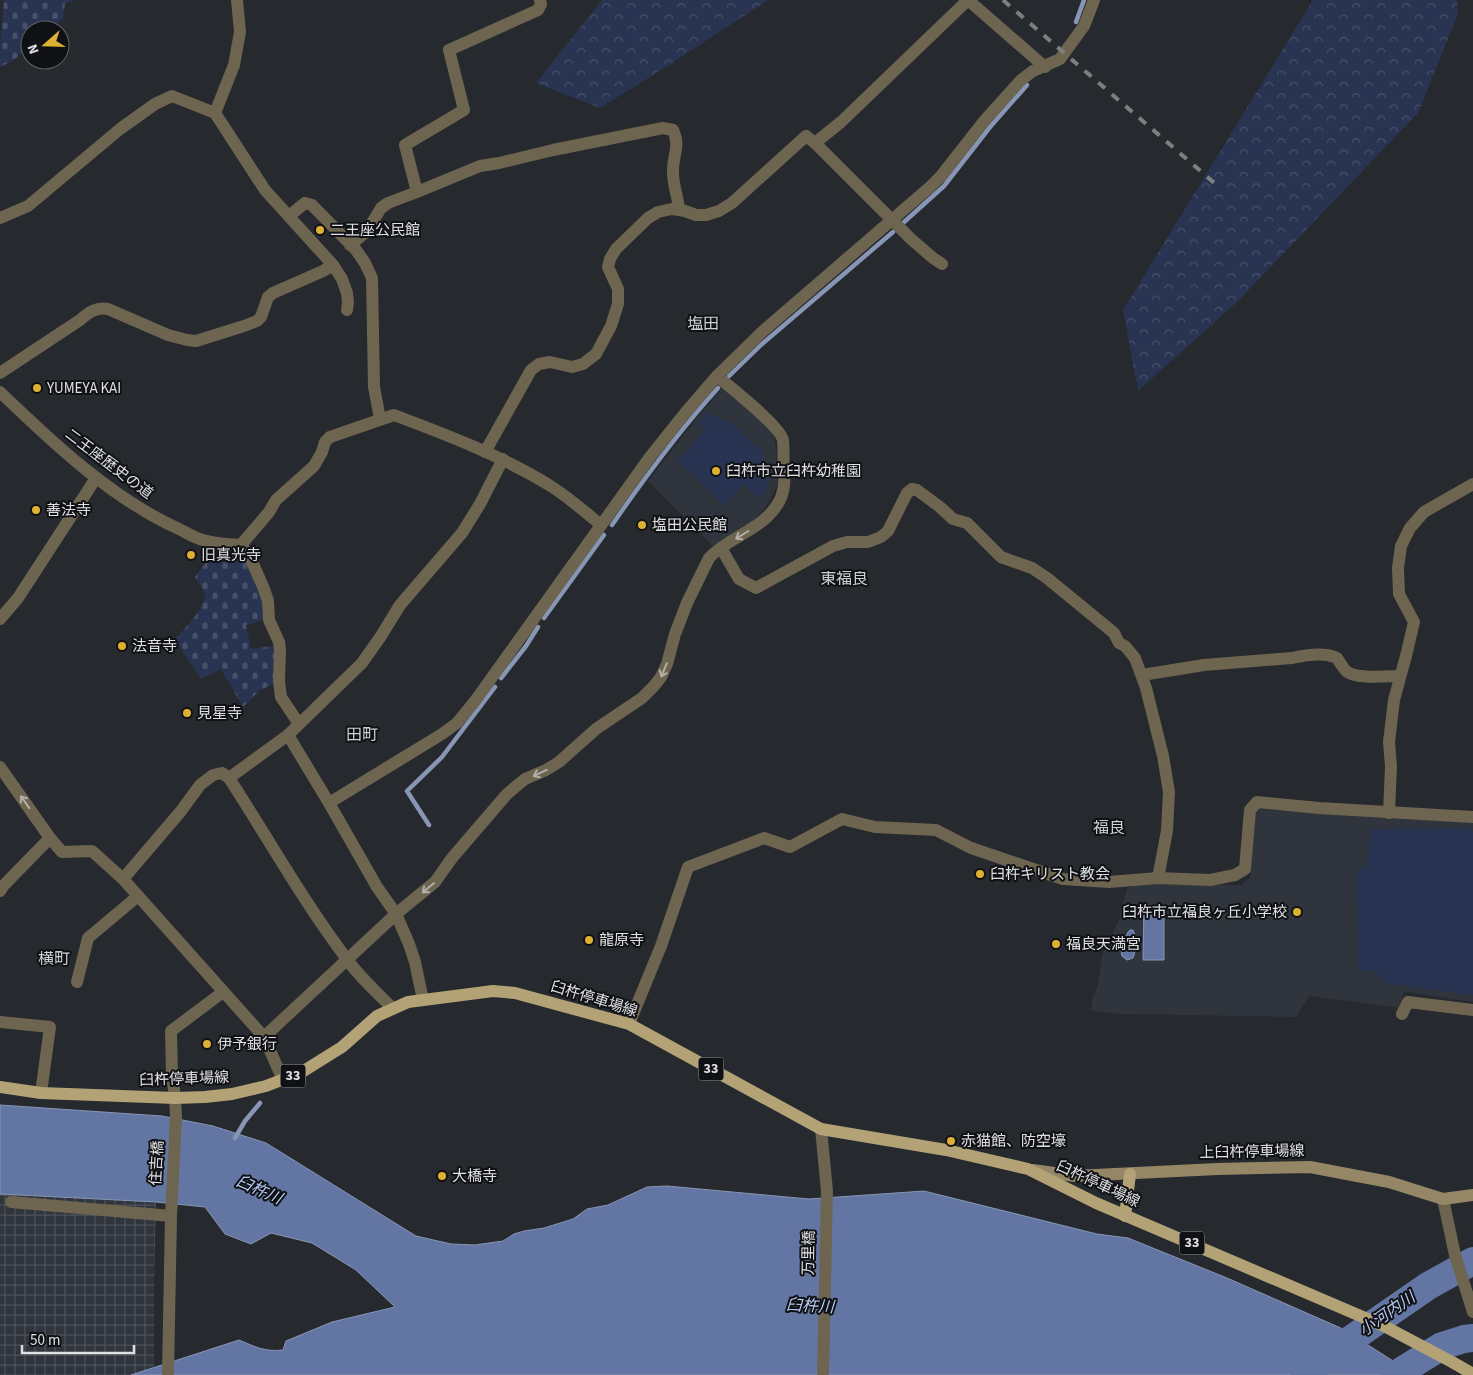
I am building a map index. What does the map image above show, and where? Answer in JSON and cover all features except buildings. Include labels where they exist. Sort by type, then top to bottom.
[{"type":"main road","name":"臼杵停車場線","points":[[0,1087],[40,1093],[175,1098],[205,1097],[254,1090],[284,1080],[318,1063],[342,1047],[377,1016],[408,1002],[493,991],[515,993],[629,1024],[822,1129],[946,1150],[1028,1169],[1096,1203],[1384,1326],[1473,1374]]},
{"type":"main road","name":"上臼杵停車場線","points":[[1028,1169],[1075,1176],[1217,1169],[1310,1167],[1389,1182],[1443,1199],[1473,1195]]},
{"type":"main road","points":[[1126,1216],[1130,1174]]},
{"type":"street","points":[[215,114],[234,66],[240,32],[237,0]]},
{"type":"street","points":[[417,192],[405,145],[464,110],[449,50],[538,10],[541,4],[540,0]]},
{"type":"street","points":[[815,142],[840,122],[968,0],[1045,67]]},
{"type":"street","points":[[329,803],[457,723],[475,701],[662,442],[717,376],[762,332],[930,187],[941,176],[985,120],[1021,80],[1033,71],[1060,59],[1084,26],[1094,0]]},
{"type":"street","points":[[0,218],[28,206],[120,129],[155,104],[172,96],[215,114],[266,190],[333,265],[342,279],[348,302],[347,310]]},
{"type":"street","points":[[350,245],[367,231],[381,208],[388,203],[480,166],[662,128],[673,130],[677,138],[673,180],[678,196],[679,209]]},
{"type":"street","points":[[485,452],[531,370],[539,364],[550,362],[572,367],[583,364],[596,354],[612,326],[618,304],[618,289],[608,267],[616,249],[648,218],[658,212],[679,209],[696,215],[706,215],[719,211],[732,203],[806,136],[815,142],[911,239],[942,264]]},
{"type":"street","points":[[289,216],[305,203],[312,205],[365,263],[372,278],[374,387],[380,419]]},
{"type":"street","points":[[0,373],[99,308],[108,309],[180,339],[202,341],[257,321],[268,297],[273,293],[333,265]]},
{"type":"street","points":[[264,1037],[396,914],[435,882],[452,858],[507,794],[525,780],[560,762],[596,729],[642,698],[661,677],[687,603],[709,558],[767,518],[783,496],[785,484],[782,438],[774,426],[717,376]]},
{"type":"street","name":"二王座歴史の道","points":[[0,392],[96,478],[122,497],[168,524],[206,541],[241,545]]},
{"type":"street","points":[[299,724],[281,697],[279,642],[269,620],[268,601],[264,589],[250,557],[241,545],[276,500],[314,466],[325,442],[330,437],[394,415],[503,459],[550,486],[601,525]]},
{"type":"street","points":[[229,778],[288,735],[362,663],[400,605],[462,533],[480,504],[503,459]]},
{"type":"street","points":[[0,619],[18,598],[96,478]]},
{"type":"street","points":[[1389,813],[1391,766],[1389,742],[1394,700],[1414,622],[1399,594],[1398,568],[1400,546],[1410,528],[1424,512],[1473,484]]},
{"type":"street","points":[[721,548],[739,579],[756,588],[833,546],[847,542],[868,542],[885,534],[907,493],[912,489],[917,490],[953,518],[967,523],[1001,557],[1032,568],[1046,578],[1114,633],[1119,643],[1131,652],[1142,675],[1163,756],[1168,792],[1167,831],[1158,878]]},
{"type":"street","points":[[1142,675],[1204,664],[1302,656],[1327,656],[1337,658],[1347,672],[1352,674],[1400,676]]},
{"type":"street","points":[[288,735],[377,887],[396,914],[415,962],[423,1000]]},
{"type":"street","points":[[0,767],[62,852],[92,851],[123,879],[264,1037],[284,1080]]},
{"type":"street","points":[[123,879],[181,811],[200,784],[214,775],[222,773],[229,778],[286,871],[347,960],[393,1009]]},
{"type":"street","points":[[629,1024],[661,946],[688,867],[764,838],[790,847],[842,819],[875,827],[936,830],[971,848],[1063,879],[1109,882],[1158,878],[1210,880],[1234,875],[1245,869],[1250,810],[1257,802],[1389,813],[1473,817]]},
{"type":"street","points":[[1,886],[50,838]]},
{"type":"street","points":[[77,982],[88,938],[138,896]]},
{"type":"street","name":"住吉橋","points":[[168,1375],[171,1213],[176,1117],[172,1075],[171,1031],[224,992]]},
{"type":"street","points":[[1402,1014],[1408,1002],[1473,1010]]},
{"type":"street","points":[[0,1022],[50,1027],[40,1093]]},
{"type":"street","name":"万里橋","points":[[822,1129],[827,1191],[823,1375]]},
{"type":"street","points":[[1443,1199],[1455,1255],[1473,1312]]},
{"type":"street","points":[[11,1202],[171,1213]]},
{"type":"shaded area","name":"臼杵市立臼杵幼稚園","points":[[723,387],[771,429],[776,447],[778,484],[762,512],[743,529],[715,548],[648,481]]},
{"type":"shaded area","name":"臼杵市立福良ヶ丘小学校","points":[[1256,809],[1473,820],[1473,1002],[1406,992],[1403,993],[1399,1008],[1309,996],[1296,1017],[1121,1014],[1091,1011],[1102,957],[1107,942],[1118,923],[1127,888],[1149,884],[1241,885],[1250,878]]},
{"type":"shaded area","points":[[0,1194],[156,1202],[154,1368],[131,1375],[0,1375]]},
{"type":"green space","points":[[4,0],[76,0],[65,3],[62,20],[20,20],[20,54],[14,60],[0,67]]},
{"type":"green space","points":[[602,0],[768,0],[600,108],[536,83]]},
{"type":"green space","points":[[1313,0],[1457,0],[1458,14],[1418,113],[1237,302],[1138,391],[1123,310]]},
{"type":"green space","points":[[707,413],[730,422],[762,451],[768,486],[760,499],[745,484],[724,506],[678,461],[705,430],[698,423]]},
{"type":"green space","points":[[236,552],[245,560],[262,602],[263,620],[246,625],[251,649],[274,646],[274,684],[260,690],[243,707],[221,669],[201,679],[175,640],[197,613],[206,595],[195,577],[206,562],[218,561],[220,554]]},
{"type":"green space","points":[[1468,828],[1473,832],[1473,995],[1385,983],[1376,972],[1358,970],[1357,872],[1367,865],[1371,829]]},
{"type":"water","points":[[1144,905],[1164,906],[1164,960],[1143,960]]},
{"type":"water","points":[[1130,930],[1133,930],[1136,940],[1133,958],[1127,960],[1122,956],[1121,950]]},
{"type":"water","name":"臼杵川","points":[[0,1105],[162,1116],[213,1126],[266,1143],[416,1236],[451,1244],[475,1245],[503,1241],[514,1234],[544,1228],[573,1219],[587,1209],[608,1205],[647,1187],[667,1186],[809,1199],[924,1191],[1097,1234],[1128,1238],[1227,1278],[1343,1329],[1415,1375],[131,1375],[239,1340],[265,1350],[283,1350],[286,1341],[332,1322],[395,1307],[356,1270],[312,1243],[271,1233],[251,1244],[225,1234],[205,1207],[156,1202],[0,1194]]},
{"type":"waterway","points":[[1076,22],[1084,0]]},
{"type":"waterway","points":[[903,223],[944,186],[990,127],[1027,85]]},
{"type":"waterway","points":[[729,376],[762,344],[893,232]]},
{"type":"waterway","points":[[612,525],[663,455],[718,388]]},
{"type":"waterway","points":[[544,618],[604,535]]},
{"type":"waterway","points":[[501,678],[538,627]]},
{"type":"waterway","points":[[429,825],[407,791],[442,757],[495,687]]},
{"type":"waterway","points":[[235,1138],[245,1121],[260,1103]]},
{"type":"waterway","name":"小河内川","points":[[1305,1375],[1334,1351],[1428,1286],[1473,1261]]},
{"type":"waterway","points":[[1395,1375],[1442,1346],[1473,1338]]},
{"type":"railway","points":[[1003,0],[1219,187]]},
{"type":"place","name":"二王座公民館","points":[[320,230]]},
{"type":"place","name":"YUMEYA KAI","points":[[37,388]]},
{"type":"place","name":"臼杵市立臼杵幼稚園","points":[[716,471]]},
{"type":"place","name":"善法寺","points":[[36,510]]},
{"type":"place","name":"塩田公民館","points":[[642,525]]},
{"type":"place","name":"旧真光寺","points":[[191,555]]},
{"type":"place","name":"法音寺","points":[[122,646]]},
{"type":"place","name":"見星寺","points":[[187,713]]},
{"type":"place","name":"臼杵キリスト教会","points":[[980,874]]},
{"type":"place","name":"臼杵市立福良ヶ丘小学校","points":[[1297,912]]},
{"type":"place","name":"龍原寺","points":[[589,940]]},
{"type":"place","name":"福良天満宮","points":[[1056,944]]},
{"type":"place","name":"伊予銀行","points":[[207,1044]]},
{"type":"place","name":"赤猫館、防空壕","points":[[951,1141]]},
{"type":"place","name":"大橋寺","points":[[442,1176]]},
{"type":"district","name":"塩田","points":[[703,324]]},
{"type":"district","name":"東福良","points":[[844,579]]},
{"type":"district","name":"田町","points":[[362,735]]},
{"type":"district","name":"福良","points":[[1109,828]]},
{"type":"district","name":"横町","points":[[54,959]]}]
